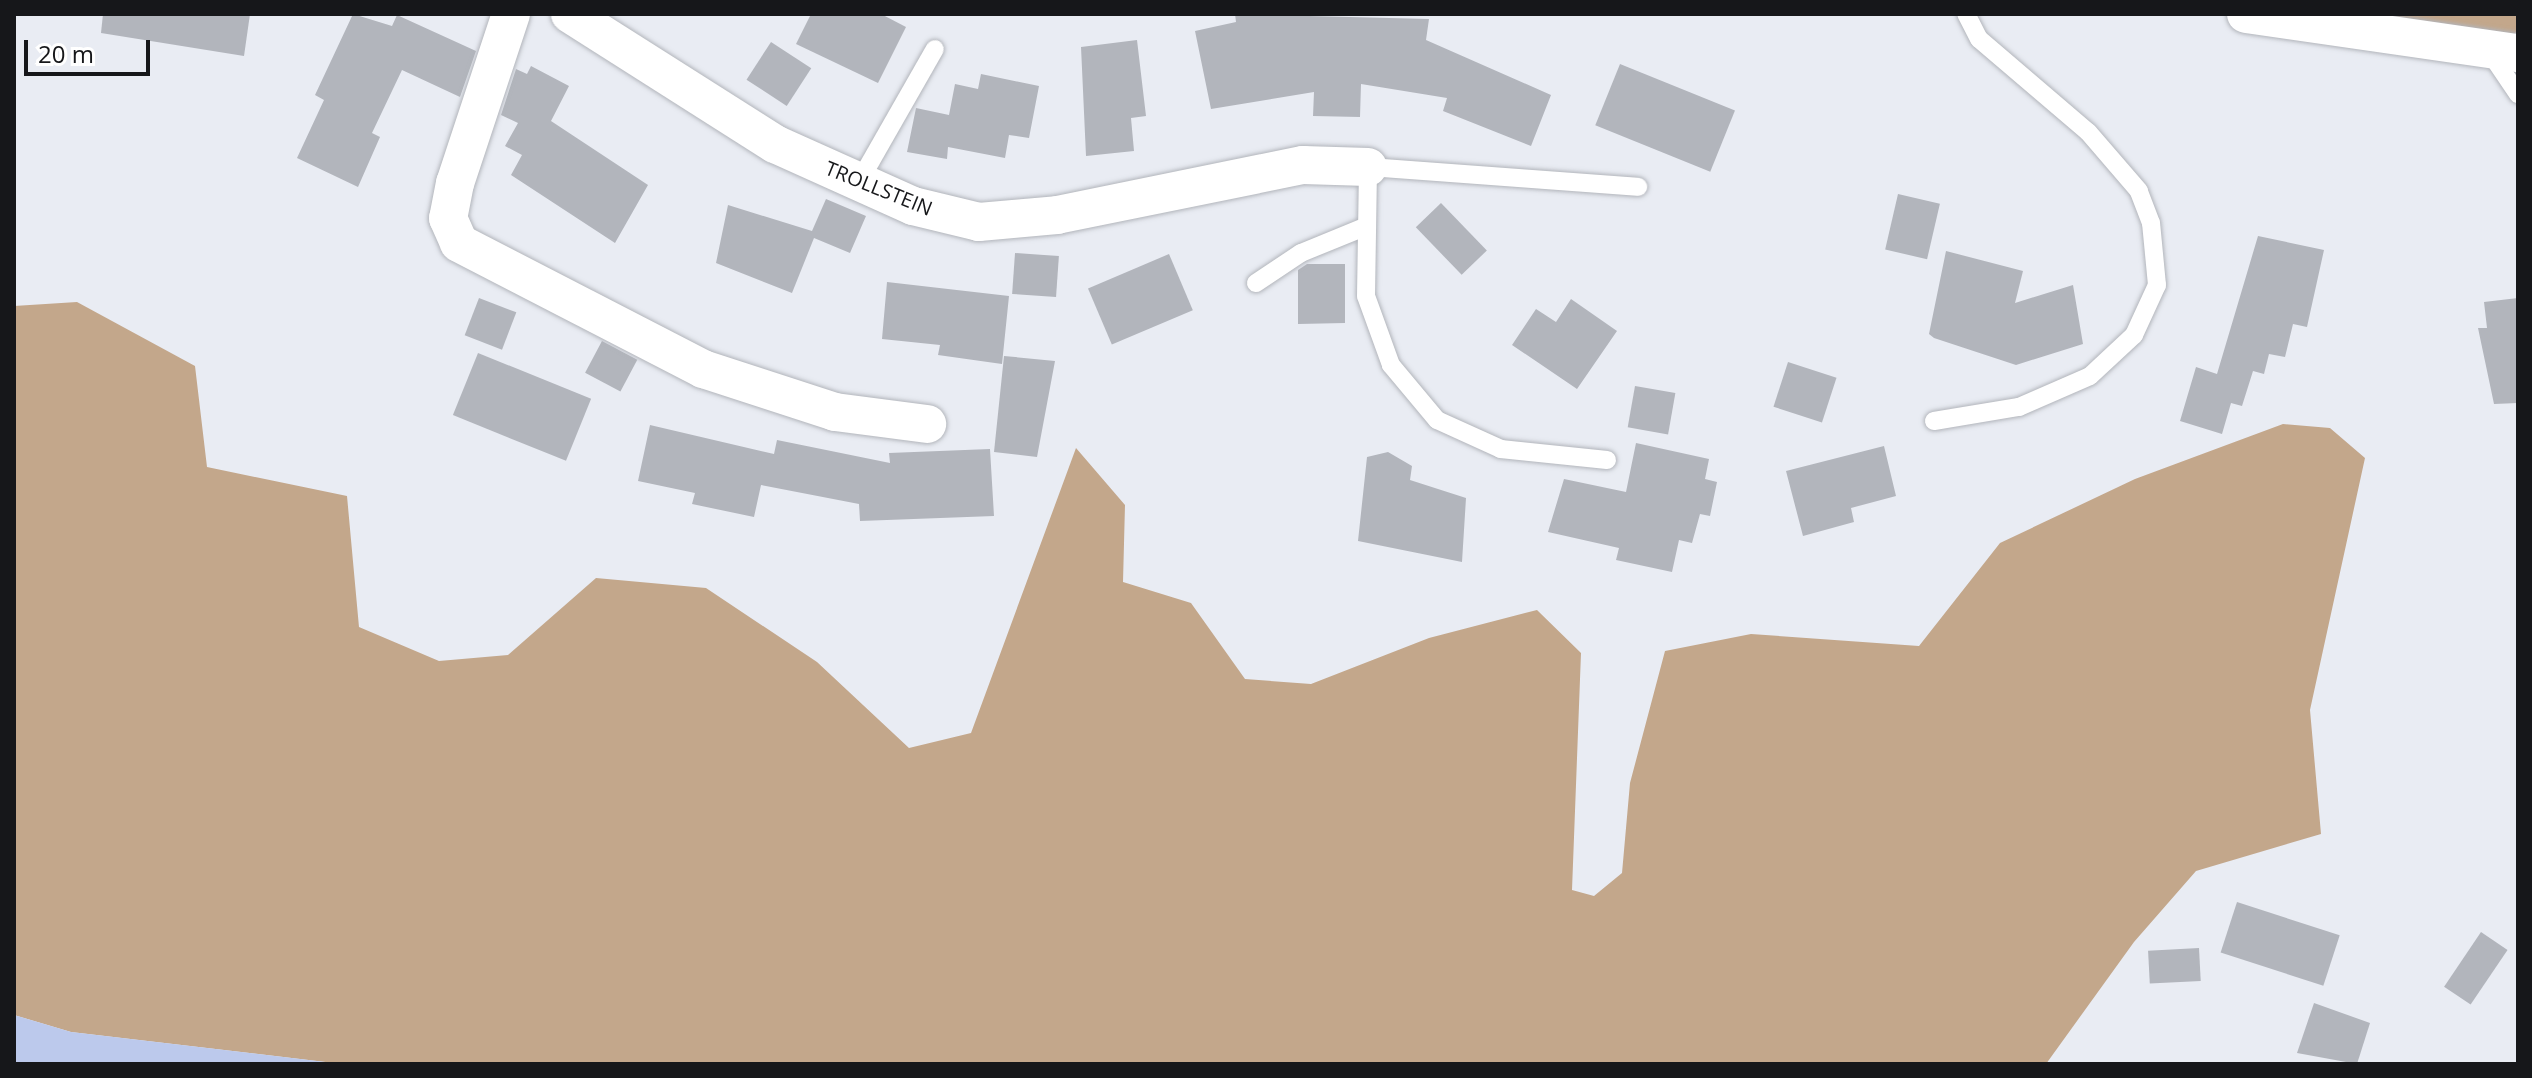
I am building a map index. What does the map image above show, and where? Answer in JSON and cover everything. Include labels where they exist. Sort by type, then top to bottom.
[{"type":"street","points":[[511,14],[455,183],[448,218],[459,243],[703,369],[835,412],[927,424]]},
{"type":"street","name":"TROLLSTEIN","points":[[570,14],[775,144],[913,206],[979,222],[1057,215],[1303,165],[1368,167]]},
{"type":"street","points":[[2246,14],[2502,49]]},
{"type":"lane","points":[[1934,421],[2019,407],[2090,376],[2134,335],[2157,285],[2151,223],[2139,191],[2088,132],[1979,39],[1966,14]]},
{"type":"lane","points":[[859,182],[935,49]]},
{"type":"lane","points":[[2502,49],[2518,94]]},
{"type":"lane","points":[[1607,460],[1501,449],[1437,420],[1391,365],[1366,296],[1368,167],[1638,187]]},
{"type":"lane","points":[[1256,283],[1301,253],[1367,226]]},
{"type":"shaded area","points":[[2313,14],[2518,14],[2518,30],[2506,43]]},
{"type":"shaded area","points":[[77,302],[195,366],[207,467],[347,496],[359,627],[439,661],[508,655],[596,578],[706,588],[817,662],[909,748],[971,733],[1076,448],[1125,505],[1123,582],[1191,603],[1245,679],[1311,684],[1429,638],[1537,610],[1581,653],[1572,890],[1594,896],[1622,873],[1630,783],[1665,651],[1751,634],[1919,646],[2000,543],[2135,479],[2283,424],[2330,428],[2365,458],[2310,710],[2321,834],[2196,871],[2134,942],[2046,1064],[342,1064],[71,1032],[14,1015],[14,306]]},
{"type":"water","points":[[14,1015],[71,1032],[342,1064],[14,1064]]},
{"type":"building","points":[[103,14],[250,14],[244,56],[101,33]]},
{"type":"building","points":[[353,14],[392,26],[397,15],[476,51],[460,97],[402,70],[372,133],[380,137],[358,187],[297,158],[324,100],[315,95]]},
{"type":"building","points":[[811,14],[881,14],[906,27],[878,83],[796,44]]},
{"type":"building","points":[[1235,14],[1429,19],[1426,40],[1551,95],[1531,146],[1443,111],[1447,98],[1361,84],[1360,117],[1313,116],[1314,92],[1211,109],[1195,31],[1236,22]]},
{"type":"building","points":[[1137,40],[1146,116],[1131,118],[1134,151],[1086,156],[1081,47]]},
{"type":"building","points":[[771,42],[811,68],[787,106],[746,80]]},
{"type":"building","points":[[1620,64],[1735,110],[1710,172],[1595,125]]},
{"type":"building","points":[[531,66],[569,86],[551,121],[648,185],[615,243],[511,175],[522,155],[505,146],[518,123],[501,115],[516,69],[527,74]]},
{"type":"building","points":[[981,74],[1039,86],[1029,138],[1009,135],[1005,158],[948,147],[947,159],[907,152],[916,108],[949,115],[955,84],[978,89]]},
{"type":"building","points":[[1898,194],[1940,204],[1927,259],[1885,250]]},
{"type":"building","points":[[826,199],[866,216],[850,253],[814,238],[792,293],[716,263],[728,205],[812,231]]},
{"type":"building","points":[[1441,203],[1487,250],[1462,275],[1416,227]]},
{"type":"building","points":[[2258,236],[2324,250],[2307,327],[2293,324],[2285,357],[2269,354],[2264,374],[2253,371],[2242,406],[2231,403],[2222,434],[2180,421],[2196,367],[2217,374]]},
{"type":"building","points":[[1946,251],[2023,271],[2015,303],[2073,285],[2083,344],[2016,365],[1934,338],[1929,334]]},
{"type":"building","points":[[1015,253],[1059,256],[1056,297],[1012,294]]},
{"type":"building","points":[[1169,254],[1193,310],[1112,345],[1088,288]]},
{"type":"building","points":[[1307,264],[1345,264],[1345,323],[1298,324],[1298,270]]},
{"type":"building","points":[[887,282],[1009,296],[1002,364],[938,355],[940,345],[882,339]]},
{"type":"building","points":[[479,298],[516,312],[502,350],[465,335]]},
{"type":"building","points":[[2518,298],[2518,403],[2494,404],[2478,328],[2487,328],[2484,302]]},
{"type":"building","points":[[1571,299],[1617,331],[1577,389],[1512,345],[1536,309],[1556,322]]},
{"type":"building","points":[[602,341],[637,360],[620,392],[585,373]]},
{"type":"building","points":[[478,353],[591,399],[566,461],[453,415]]},
{"type":"building","points":[[1004,356],[1055,361],[1037,457],[994,452]]},
{"type":"building","points":[[1788,362],[1837,378],[1822,422],[1773,407]]},
{"type":"building","points":[[1635,386],[1675,393],[1668,434],[1628,427]]},
{"type":"building","points":[[650,425],[774,454],[777,440],[890,463],[889,453],[990,449],[994,516],[860,521],[859,504],[761,485],[754,517],[692,504],[695,493],[638,481]]},
{"type":"building","points":[[1636,443],[1709,459],[1705,479],[1717,482],[1710,516],[1700,514],[1692,543],[1679,540],[1672,572],[1616,560],[1619,548],[1548,532],[1564,479],[1626,492]]},
{"type":"building","points":[[1884,446],[1896,496],[1851,508],[1854,522],[1803,536],[1786,471]]},
{"type":"building","points":[[1388,452],[1412,466],[1410,480],[1466,498],[1462,562],[1358,541],[1367,457]]},
{"type":"building","points":[[2237,902],[2340,935],[2323,986],[2221,952]]},
{"type":"building","points":[[2481,932],[2508,950],[2471,1005],[2444,987]]},
{"type":"building","points":[[2199,948],[2201,981],[2150,984],[2148,951]]},
{"type":"building","points":[[2314,1003],[2370,1023],[2357,1064],[2297,1053]]}]
